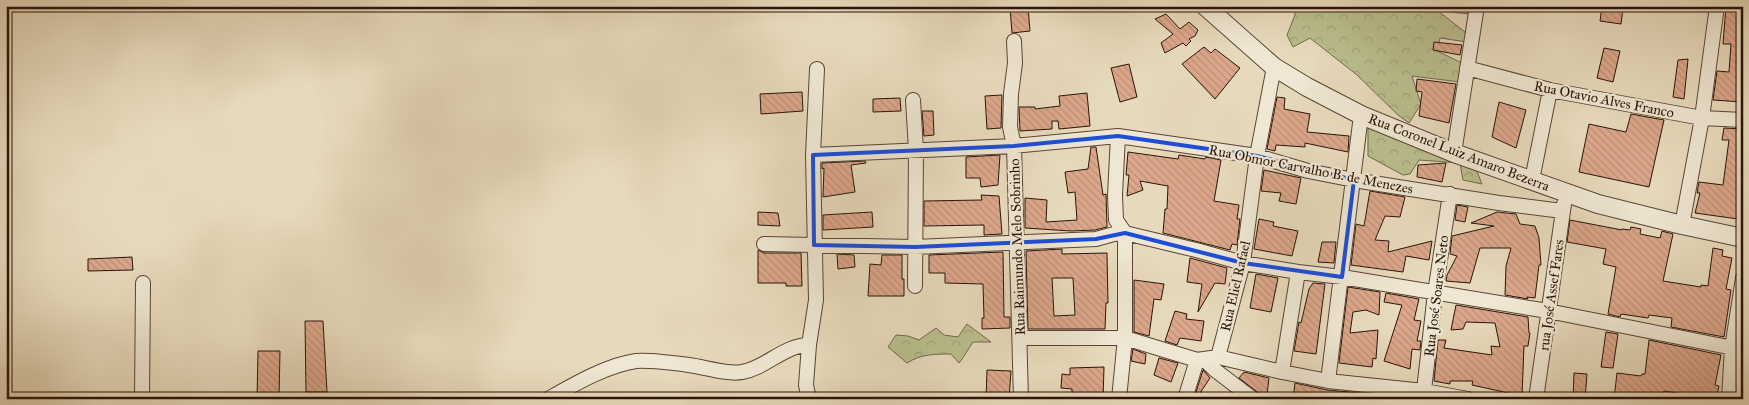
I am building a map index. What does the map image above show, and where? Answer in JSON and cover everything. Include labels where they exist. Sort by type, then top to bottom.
[{"type":"street","name":"Rua Coronel Luiz Amaro Bezerra","points":[[1204,6],[1274,67],[1362,115],[1454,152],[1598,204],[1743,238]]},
{"type":"street","points":[[1454,152],[1477,6]]},
{"type":"street","points":[[1682,225],[1702,118],[1718,6]]},
{"type":"street","points":[[1014,41],[1015,63],[1011,94],[1010,127],[1014,146]]},
{"type":"street","name":"Rua Eliel Rafael","points":[[1185,399],[1206,358],[1243,264],[1257,156],[1274,67]]},
{"type":"street","name":"Rua Otavio Alves Franco","points":[[1467,68],[1550,90],[1702,118],[1743,120]]},
{"type":"street","points":[[808,399],[806,385],[809,345],[816,300],[813,155],[817,69]]},
{"type":"street","points":[[1532,180],[1550,90]]},
{"type":"street","points":[[913,100],[916,150],[915,286]]},
{"type":"street","points":[[1328,381],[1362,115]]},
{"type":"street","points":[[1118,136],[1115,195],[1116,220],[1124,233],[1124,338],[1119,399]]},
{"type":"street","name":"Rua Obmor Carvalho B. de Menezes","points":[[1014,146],[1118,136],[1257,156],[1308,171],[1354,180],[1562,211]]},
{"type":"street","name":"Rua Raimundo Melo Sobrinho","points":[[813,155],[1014,146],[1021,399]]},
{"type":"street","name":"rua José Assef Fares","points":[[1536,399],[1565,192]]},
{"type":"street","name":"Rua José Soares Neto","points":[[1423,395],[1435,293],[1450,194]]},
{"type":"street","points":[[764,244],[915,247],[1096,239],[1124,233],[1196,250],[1243,264],[1342,276],[1548,311],[1737,349]]},
{"type":"street","points":[[1282,372],[1298,272]]},
{"type":"street","points":[[1729,399],[1737,349],[1743,278]]},
{"type":"street","points":[[142,399],[143,283]]},
{"type":"street","points":[[1020,338],[1124,338],[1206,358],[1328,381],[1423,395],[1468,399]]},
{"type":"street","points":[[548,399],[596,373],[636,361],[690,365],[740,373],[753,369],[790,349],[800,345],[809,345]]},
{"type":"street","points":[[1206,358],[1215,370],[1253,399]]},
{"type":"highlighted area","points":[[1118,136],[1257,156],[1354,180],[1342,277],[1243,263],[1125,233],[1096,239],[915,247],[814,245],[813,155],[1014,146]]},
{"type":"green space","points":[[1294,6],[1472,6],[1470,14],[1438,11],[1465,32],[1467,42],[1440,38],[1437,51],[1464,64],[1460,82],[1412,76],[1421,104],[1409,123],[1398,115],[1357,75],[1310,38],[1293,47],[1287,35],[1295,15]]},
{"type":"green space","points":[[1368,126],[1474,164],[1482,184],[1463,180],[1460,163],[1419,160],[1410,174],[1403,175],[1368,156]]},
{"type":"green space","points":[[967,324],[991,342],[973,342],[959,363],[951,354],[934,354],[923,356],[907,363],[888,347],[896,335],[908,336],[919,340],[936,328],[944,335],[958,337]]},
{"type":"building","points":[[1602,6],[1623,8],[1621,24],[1600,21]]},
{"type":"building","points":[[1726,6],[1743,6],[1743,102],[1713,100],[1717,71],[1729,72],[1731,44],[1723,44]]},
{"type":"building","points":[[1028,7],[1030,31],[1012,33],[1010,8]]},
{"type":"building","points":[[1166,14],[1180,29],[1189,22],[1198,30],[1195,36],[1189,39],[1191,41],[1186,46],[1183,43],[1165,53],[1161,43],[1173,34],[1155,19]]},
{"type":"building","points":[[1434,42],[1462,45],[1460,55],[1433,50]]},
{"type":"building","points":[[1204,47],[1211,53],[1215,49],[1240,68],[1215,99],[1182,64]]},
{"type":"building","points":[[1604,48],[1620,51],[1613,82],[1597,78]]},
{"type":"building","points":[[1688,59],[1684,99],[1673,97],[1678,60]]},
{"type":"building","points":[[1129,64],[1137,97],[1120,102],[1111,68]]},
{"type":"building","points":[[1417,79],[1456,84],[1449,123],[1419,116],[1422,92],[1416,91]]},
{"type":"building","points":[[802,92],[803,111],[761,114],[760,94]]},
{"type":"building","points":[[1087,93],[1090,126],[1059,129],[1058,121],[1052,121],[1052,129],[1020,131],[1019,107],[1035,107],[1035,109],[1060,106],[1059,96]]},
{"type":"building","points":[[1002,95],[1001,128],[987,129],[985,96]]},
{"type":"building","points":[[1277,97],[1285,98],[1284,109],[1310,114],[1307,132],[1349,136],[1348,152],[1305,143],[1305,147],[1276,145],[1275,151],[1267,149]]},
{"type":"building","points":[[900,98],[901,111],[873,112],[873,99]]},
{"type":"building","points":[[1499,102],[1526,110],[1516,148],[1492,137]]},
{"type":"building","points":[[922,111],[933,111],[934,135],[924,136]]},
{"type":"building","points":[[1631,114],[1664,120],[1649,187],[1579,172],[1589,124],[1626,132]]},
{"type":"building","points":[[1724,128],[1743,129],[1743,177],[1738,219],[1695,213],[1700,193],[1697,193],[1699,182],[1723,185],[1729,140],[1722,140]]},
{"type":"building","points":[[1091,147],[1096,147],[1103,195],[1106,194],[1107,227],[1095,230],[1071,231],[1025,228],[1025,198],[1047,200],[1046,222],[1077,220],[1075,192],[1068,193],[1065,172],[1088,169]]},
{"type":"building","points":[[1128,152],[1178,159],[1179,155],[1221,160],[1214,201],[1239,205],[1237,219],[1240,219],[1237,245],[1232,244],[1230,250],[1163,233],[1168,186],[1140,181],[1143,190],[1127,196],[1129,175],[1126,175]]},
{"type":"building","points":[[1000,155],[998,185],[981,187],[980,178],[966,178],[966,157]]},
{"type":"building","points":[[865,161],[866,163],[851,165],[855,192],[823,197],[824,168],[822,169],[822,163]]},
{"type":"building","points":[[1446,163],[1442,182],[1417,177],[1418,165]]},
{"type":"building","points":[[1264,170],[1301,178],[1296,204],[1279,201],[1281,193],[1261,191]]},
{"type":"building","points":[[1370,191],[1405,197],[1400,217],[1385,216],[1375,240],[1389,241],[1388,252],[1432,241],[1429,260],[1406,256],[1403,272],[1351,265],[1356,224],[1364,226]]},
{"type":"building","points":[[981,195],[999,196],[1002,234],[984,235],[984,225],[924,226],[924,201],[982,200]]},
{"type":"building","points":[[1457,205],[1468,207],[1465,222],[1455,220]]},
{"type":"building","points":[[758,212],[778,213],[780,226],[758,225]]},
{"type":"building","points":[[872,212],[873,227],[823,230],[823,215]]},
{"type":"building","points":[[1497,212],[1516,214],[1520,224],[1535,226],[1539,238],[1541,265],[1539,265],[1535,298],[1527,297],[1528,299],[1505,295],[1506,266],[1511,248],[1480,248],[1470,283],[1446,281],[1447,275],[1457,256],[1450,254],[1452,236],[1494,226],[1471,223]]},
{"type":"building","points":[[1259,219],[1274,222],[1273,226],[1298,231],[1292,256],[1254,249]]},
{"type":"building","points":[[1570,220],[1622,230],[1630,230],[1631,227],[1641,229],[1640,234],[1660,238],[1662,231],[1673,234],[1663,281],[1701,287],[1701,285],[1708,286],[1713,248],[1723,250],[1722,256],[1732,258],[1726,289],[1731,290],[1724,337],[1671,327],[1672,318],[1649,315],[1648,318],[1621,314],[1620,317],[1608,314],[1616,267],[1603,264],[1606,249],[1567,242]]},
{"type":"building","points":[[1322,242],[1336,242],[1334,263],[1318,262]]},
{"type":"building","points":[[1062,249],[1062,254],[1107,253],[1108,303],[1106,303],[1105,329],[1028,329],[1026,251]],"holes":[[[1052,278],[1073,278],[1075,315],[1054,316]]]},
{"type":"building","points":[[758,250],[764,253],[801,253],[802,286],[786,286],[786,283],[758,283]]},
{"type":"building","points":[[1003,252],[1004,317],[1010,317],[1010,328],[982,329],[982,318],[984,318],[983,284],[945,283],[945,273],[929,273],[929,255]]},
{"type":"building","points":[[837,254],[854,255],[855,267],[838,269]]},
{"type":"building","points":[[882,255],[902,255],[904,296],[868,296],[870,264],[881,265]]},
{"type":"building","points":[[132,257],[133,270],[88,271],[88,259]]},
{"type":"building","points":[[1190,258],[1227,268],[1225,284],[1215,283],[1198,312],[1202,284],[1187,282]]},
{"type":"building","points":[[1256,274],[1278,278],[1271,312],[1250,308]]},
{"type":"building","points":[[1134,280],[1164,284],[1161,300],[1154,299],[1149,336],[1134,332]]},
{"type":"building","points":[[1313,283],[1325,284],[1316,354],[1294,351],[1299,322],[1301,323],[1309,289]]},
{"type":"building","points":[[1348,287],[1380,292],[1379,315],[1366,310],[1353,312],[1350,333],[1378,330],[1376,359],[1373,358],[1372,367],[1339,363]]},
{"type":"building","points":[[1386,293],[1419,299],[1414,320],[1421,321],[1417,341],[1421,341],[1420,350],[1412,349],[1410,369],[1384,361],[1402,305],[1384,302]]},
{"type":"building","points":[[1456,305],[1528,317],[1530,333],[1528,346],[1524,346],[1522,396],[1472,385],[1473,381],[1450,381],[1450,384],[1434,381],[1438,340],[1446,340],[1444,348],[1492,355],[1491,346],[1500,347],[1495,323],[1466,322],[1463,329],[1451,330]]},
{"type":"building","points":[[1175,311],[1187,314],[1186,319],[1204,321],[1201,341],[1180,338],[1177,345],[1165,341]]},
{"type":"building","points":[[305,321],[323,321],[327,392],[306,392]]},
{"type":"building","points":[[1606,332],[1618,334],[1613,368],[1601,367]]},
{"type":"building","points":[[1649,340],[1721,355],[1715,385],[1719,386],[1716,399],[1664,391],[1662,399],[1614,399],[1617,373],[1641,376],[1645,374]]},
{"type":"building","points":[[1133,349],[1146,354],[1145,364],[1131,361]]},
{"type":"building","points":[[258,351],[280,351],[279,399],[257,399]]},
{"type":"building","points":[[1159,358],[1178,363],[1171,382],[1154,375]]},
{"type":"building","points":[[1104,367],[1103,399],[1072,399],[1072,389],[1061,388],[1062,374],[1070,375],[1070,368]]},
{"type":"building","points":[[987,370],[1011,371],[1009,399],[986,399]]},
{"type":"building","points":[[1203,370],[1210,378],[1198,396],[1196,392]]},
{"type":"building","points":[[1244,372],[1269,378],[1267,395],[1260,394],[1239,378]]},
{"type":"building","points":[[1574,373],[1587,374],[1585,399],[1573,399]]},
{"type":"building","points":[[1295,383],[1327,390],[1382,395],[1382,399],[1293,399]]}]
